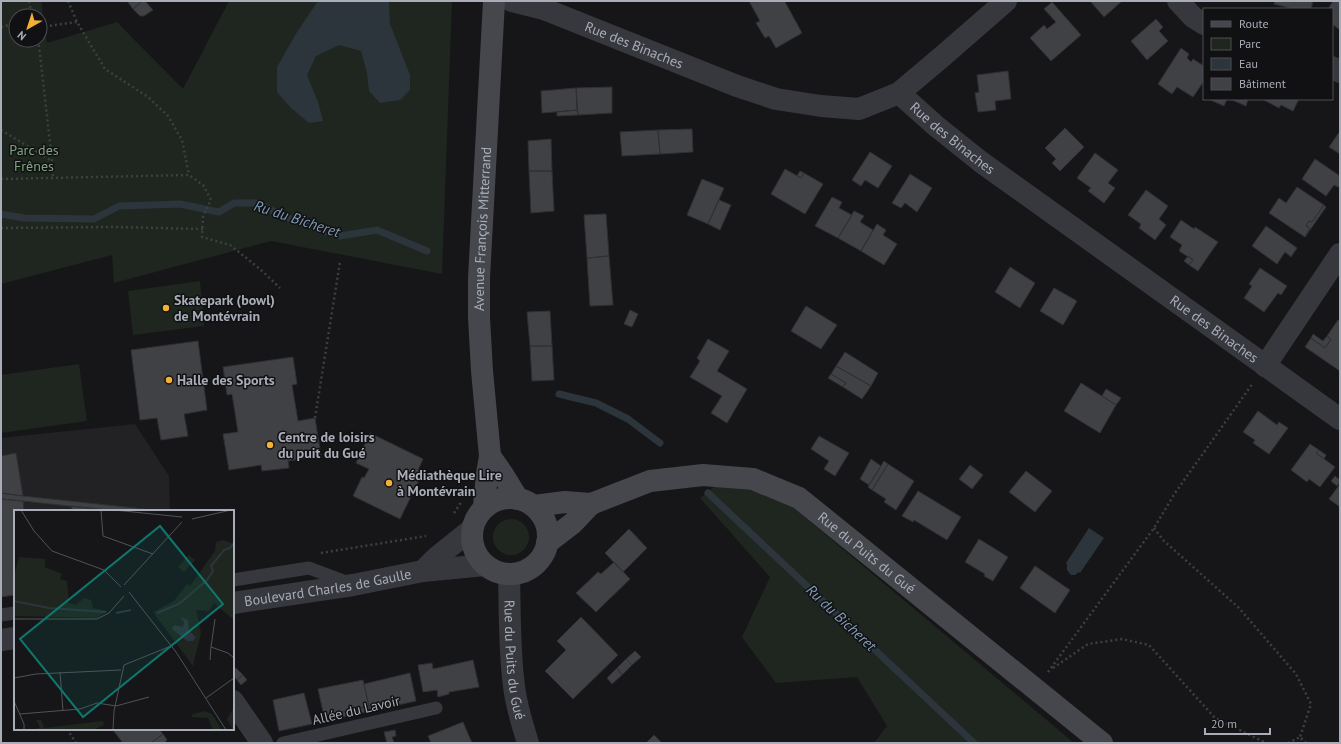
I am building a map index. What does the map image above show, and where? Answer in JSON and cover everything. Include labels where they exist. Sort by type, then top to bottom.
[{"type":"main road","name":"Avenue François Mitterrand","points":[[484,507],[490,456],[482,371],[479,318],[479,278],[494,1]]},
{"type":"main road","name":"Avenue François Mitterrand","points":[[490,456],[526,502]]},
{"type":"main road","name":"Rue du Puits du Gué","points":[[547,543],[573,523],[592,504],[650,481],[703,475],[753,479],[799,498],[1102,743]]},
{"type":"main road","points":[[509,498],[526,502],[541,514],[546,523],[548,533],[544,554],[534,566],[520,573],[509,574],[496,572],[485,565],[478,558],[474,549],[471,539],[472,529],[476,517],[484,507],[500,499],[509,498]]},
{"type":"main road","name":"Rue du Puits du Gué","points":[[526,502],[592,504]]},
{"type":"street","name":"Rue des Binaches","points":[[512,1],[544,9],[737,86],[776,99],[821,106],[859,109],[899,93],[980,162],[1340,419]]},
{"type":"street","points":[[899,93],[1006,1]]},
{"type":"street","points":[[1178,1],[1193,17],[1203,23]]},
{"type":"street","points":[[1265,366],[1340,254]]},
{"type":"street","name":"Boulevard Charles de Gaulle","points":[[423,571],[437,557],[472,529]]},
{"type":"street","name":"Boulevard Charles de Gaulle","points":[[234,603],[353,585],[423,571],[485,565]]},
{"type":"street","name":"Rue du Puits du Gué","points":[[509,574],[510,645],[514,687],[519,713],[528,743]]},
{"type":"street","points":[[1,640],[14,638]]},
{"type":"street","points":[[234,702],[262,743]]},
{"type":"lane","points":[[234,580],[308,568],[353,585]]},
{"type":"lane","points":[[1,614],[14,613]]},
{"type":"lane","name":"Allée du Lavoir","points":[[283,743],[436,708]]},
{"type":"path","points":[[68,1],[77,22],[105,70],[148,97],[168,116],[182,140],[189,175]]},
{"type":"path","points":[[48,27],[77,22]]},
{"type":"path","points":[[39,48],[53,178]]},
{"type":"path","points":[[1,130],[52,161]]},
{"type":"path","points":[[1,179],[189,175],[203,185],[211,200],[203,216],[202,237],[230,245],[260,269],[280,288]]},
{"type":"path","points":[[1,228],[115,227],[203,229]]},
{"type":"path","points":[[315,418],[340,262]]},
{"type":"path","points":[[1051,670],[1154,528],[1175,493],[1265,366]]},
{"type":"path","points":[[452,516],[463,498]]},
{"type":"path","points":[[1154,528],[1163,540],[1238,608],[1296,674],[1311,704],[1300,737],[1288,743]]},
{"type":"path","points":[[314,554],[428,536]]},
{"type":"path","points":[[1032,686],[1051,670],[1088,644],[1122,639],[1149,645],[1215,718],[1266,743]]},
{"type":"path","points":[[68,730],[76,743]]},
{"type":"path","points":[[1300,737],[1306,743]]},
{"type":"shaded area","points":[[135,424],[169,476],[170,510],[14,510],[14,595],[1,597],[1,438]]},
{"type":"green space","name":"Parc des Frênes","points":[[1,1],[41,1],[42,8],[8,8],[8,48],[48,48],[48,43],[117,22],[183,89],[229,1],[452,1],[442,274],[271,241],[114,283],[112,255],[1,284]]},
{"type":"green space","name":"Skatepark (bowl) de Montévrain","points":[[200,281],[204,326],[133,335],[128,291]]},
{"type":"green space","points":[[79,364],[87,421],[1,433],[1,375]]},
{"type":"green space","points":[[715,486],[763,492],[794,508],[1074,743],[874,743],[887,726],[857,677],[776,683],[742,637],[770,577],[700,498]]},
{"type":"green space","points":[[511,519],[521,522],[526,527],[529,537],[526,547],[521,552],[511,555],[501,552],[496,547],[493,537],[496,527],[501,522]]},
{"type":"water","points":[[318,1],[389,1],[390,24],[410,75],[410,90],[400,100],[380,103],[369,91],[367,73],[361,51],[339,45],[316,56],[307,75],[318,102],[323,121],[309,123],[291,108],[277,92],[277,67],[297,32]]},
{"type":"water","points":[[1089,528],[1104,538],[1080,573],[1071,575],[1067,570],[1066,563]]},
{"type":"building","points":[[127,1],[142,1],[133,9]]},
{"type":"building","points":[[142,1],[145,1],[153,10],[144,16],[140,16],[133,9]]},
{"type":"building","points":[[749,1],[787,1],[785,2],[802,33],[776,48],[769,36],[765,38],[756,23],[760,21]]},
{"type":"building","points":[[1090,1],[1122,1],[1104,17]]},
{"type":"building","points":[[1275,1],[1313,1],[1311,8],[1290,8],[1274,4]]},
{"type":"building","points":[[1333,1],[1340,1],[1340,30],[1333,25],[1333,8],[1329,8]]},
{"type":"building","points":[[1052,2],[1081,35],[1051,61],[1030,38],[1044,25],[1047,29],[1056,22],[1044,9]]},
{"type":"building","points":[[1156,19],[1163,27],[1159,31],[1168,41],[1147,60],[1131,41]]},
{"type":"building","points":[[1181,48],[1189,54],[1187,58],[1191,62],[1193,59],[1203,65],[1203,82],[1193,97],[1177,87],[1172,94],[1158,84]]},
{"type":"building","points":[[1008,71],[1011,99],[995,101],[996,110],[978,112],[975,93],[979,92],[977,75]]},
{"type":"building","points":[[612,87],[612,113],[578,115],[576,88]]},
{"type":"building","points":[[576,88],[577,110],[542,113],[541,91]]},
{"type":"building","points":[[1210,100],[1227,100],[1224,106]]},
{"type":"building","points":[[1232,100],[1248,100],[1246,106]]},
{"type":"building","points":[[1264,100],[1298,100],[1293,111],[1281,105],[1279,108]]},
{"type":"building","points":[[577,110],[578,115],[557,116],[557,112]]},
{"type":"building","points":[[1065,128],[1084,147],[1060,171],[1052,163],[1056,159],[1045,148]]},
{"type":"building","points":[[692,129],[693,152],[660,154],[658,130]]},
{"type":"building","points":[[658,130],[660,154],[622,156],[620,132]]},
{"type":"building","points":[[1340,131],[1340,154],[1329,147]]},
{"type":"building","points":[[551,139],[552,171],[529,171],[528,141]]},
{"type":"building","points":[[870,152],[892,166],[878,188],[865,180],[861,186],[852,180]]},
{"type":"building","points":[[1095,153],[1118,170],[1108,183],[1115,188],[1104,203],[1088,191],[1091,188],[1077,178]]},
{"type":"building","points":[[1315,159],[1340,176],[1340,185],[1338,187],[1334,185],[1326,196],[1302,179]]},
{"type":"building","points":[[785,169],[801,178],[804,173],[823,184],[805,214],[771,194]]},
{"type":"building","points":[[529,171],[552,171],[554,211],[531,213]]},
{"type":"building","points":[[800,171],[804,173],[801,178],[797,176]]},
{"type":"building","points":[[910,174],[932,188],[917,212],[905,203],[901,208],[892,203]]},
{"type":"building","points":[[702,179],[724,188],[708,224],[687,215]]},
{"type":"building","points":[[1297,187],[1324,205],[1312,222],[1309,221],[1306,226],[1310,228],[1305,237],[1269,213],[1279,198],[1286,203]]},
{"type":"building","points":[[1146,190],[1168,206],[1159,219],[1166,225],[1155,240],[1139,228],[1141,224],[1128,215]]},
{"type":"building","points":[[832,197],[842,202],[839,208],[852,215],[838,238],[815,226]]},
{"type":"building","points":[[719,200],[731,205],[720,230],[708,224]]},
{"type":"building","points":[[1324,205],[1326,207],[1305,237],[1310,228],[1306,226],[1309,221],[1312,222]]},
{"type":"building","points":[[854,211],[864,216],[860,222],[873,230],[861,251],[838,238]]},
{"type":"building","points":[[606,214],[609,256],[587,258],[584,215]]},
{"type":"building","points":[[1181,220],[1218,242],[1198,271],[1189,265],[1193,260],[1179,251],[1182,245],[1170,237]]},
{"type":"building","points":[[877,224],[886,230],[883,235],[897,244],[884,265],[861,251]]},
{"type":"building","points":[[1266,226],[1297,248],[1291,257],[1285,252],[1277,264],[1252,246]]},
{"type":"building","points":[[609,256],[613,305],[590,306],[587,258]]},
{"type":"building","points":[[1188,256],[1193,260],[1189,265],[1184,261]]},
{"type":"building","points":[[1010,267],[1035,283],[1020,308],[995,292]]},
{"type":"building","points":[[1260,268],[1287,286],[1281,295],[1278,293],[1264,312],[1244,298],[1252,286],[1249,284]]},
{"type":"building","points":[[1054,288],[1077,301],[1063,325],[1040,311]]},
{"type":"building","points":[[806,306],[837,325],[821,349],[791,331]]},
{"type":"building","points":[[630,310],[638,314],[632,327],[624,324]]},
{"type":"building","points":[[550,311],[552,346],[530,346],[527,312]]},
{"type":"building","points":[[1338,320],[1340,322],[1340,371],[1305,347],[1311,338],[1325,348],[1331,339],[1327,336]]},
{"type":"building","points":[[1313,334],[1323,341],[1327,336],[1331,339],[1325,348],[1311,338]]},
{"type":"building","points":[[708,339],[729,351],[717,371],[747,389],[727,423],[711,413],[722,396],[690,377],[700,361],[697,358]]},
{"type":"building","name":"Halle des Sports","points":[[198,341],[207,410],[184,414],[188,436],[161,440],[157,418],[140,420],[131,350]]},
{"type":"building","points":[[530,346],[552,346],[554,380],[532,381]]},
{"type":"building","points":[[845,352],[878,373],[871,386],[836,366]]},
{"type":"building","points":[[293,357],[297,384],[292,385],[298,421],[315,418],[321,456],[288,461],[289,468],[262,471],[261,465],[229,470],[223,434],[238,432],[232,394],[227,395],[223,367]]},
{"type":"building","points":[[836,366],[871,386],[862,399],[843,387],[846,383],[831,374]]},
{"type":"building","points":[[831,374],[846,383],[843,387],[828,378]]},
{"type":"building","points":[[1081,383],[1116,405],[1100,433],[1064,411]]},
{"type":"building","points":[[1106,389],[1121,398],[1116,405],[1102,396]]},
{"type":"building","points":[[1258,411],[1277,425],[1279,422],[1288,428],[1269,454],[1253,443],[1255,440],[1243,432]]},
{"type":"building","points":[[370,433],[423,459],[418,470],[423,472],[400,519],[353,496],[362,477],[364,478],[369,469],[356,463]]},
{"type":"building","points":[[819,436],[849,453],[835,476],[824,469],[829,461],[811,449]]},
{"type":"building","points":[[1310,444],[1319,450],[1316,453],[1335,467],[1320,487],[1309,479],[1307,482],[1291,470]]},
{"type":"building","points":[[1319,450],[1326,455],[1324,459],[1316,453]]},
{"type":"building","points":[[16,453],[23,496],[1,493],[1,456]]},
{"type":"building","points":[[871,459],[881,466],[869,485],[860,479]]},
{"type":"building","points":[[884,461],[888,464],[872,490],[868,487]]},
{"type":"building","points":[[888,464],[914,481],[896,510],[884,502],[886,499],[872,490]]},
{"type":"building","points":[[970,465],[983,475],[972,489],[959,479]]},
{"type":"building","points":[[1026,471],[1052,491],[1035,512],[1009,492]]},
{"type":"building","points":[[1335,476],[1340,480],[1337,486],[1331,481]]},
{"type":"building","points":[[1340,484],[1340,507],[1329,499]]},
{"type":"building","points":[[918,491],[961,517],[947,540],[914,520],[913,522],[902,516]]},
{"type":"building","points":[[1,493],[154,510],[106,510],[1,499]]},
{"type":"building","points":[[1,499],[23,501],[24,510],[14,510],[14,595],[1,597]]},
{"type":"building","points":[[71,506],[106,510],[73,510]]},
{"type":"building","points":[[629,529],[647,548],[623,572],[605,553]]},
{"type":"building","points":[[979,539],[1008,557],[993,581],[984,576],[985,574],[965,562]]},
{"type":"building","points":[[614,562],[630,579],[596,612],[576,593],[598,572],[601,574]]},
{"type":"building","points":[[1035,566],[1070,590],[1055,613],[1020,588]]},
{"type":"building","points":[[581,617],[618,655],[573,699],[545,671],[566,650],[557,641]]},
{"type":"building","points":[[635,651],[641,657],[632,665],[626,659]]},
{"type":"building","points":[[626,659],[632,665],[622,675],[617,668]]},
{"type":"building","points":[[473,660],[479,687],[449,692],[449,694],[438,697],[437,690],[423,692],[418,665],[432,663],[433,669]]},
{"type":"building","points":[[236,668],[243,675],[237,680],[234,676],[234,669]]},
{"type":"building","points":[[617,668],[622,675],[612,684],[607,678]]},
{"type":"building","points":[[410,673],[416,701],[370,711],[364,684]]},
{"type":"building","points":[[243,675],[247,680],[241,685],[237,680]]},
{"type":"building","points":[[363,680],[369,706],[324,716],[318,689]]},
{"type":"building","points":[[304,693],[312,724],[279,731],[273,700]]},
{"type":"building","points":[[369,706],[370,711],[343,717],[342,712]]},
{"type":"building","points":[[463,722],[472,743],[431,743],[428,736]]},
{"type":"building","points":[[113,730],[160,730],[163,734],[151,743],[123,743]]},
{"type":"building","points":[[395,730],[396,736],[392,737],[394,743],[387,743],[384,732]]},
{"type":"building","points":[[163,734],[167,740],[164,743],[151,743]]},
{"type":"building","points":[[654,735],[662,743],[646,743]]},
{"type":"waterway","name":"Ru du Bicheret","points":[[1,214],[24,218],[94,219],[119,206],[180,204],[219,212],[234,203],[256,203],[295,221],[340,236],[377,230],[427,251]]},
{"type":"waterway","name":"Ru du Bicheret","points":[[559,394],[596,403],[628,419],[660,443]]},
{"type":"waterway","name":"Ru du Bicheret","points":[[708,493],[974,743]]},
{"type":"place","name":"Skatepark (bowl) de Montévrain","points":[[166,308]]},
{"type":"place","name":"Halle des Sports","points":[[169,380]]},
{"type":"place","name":"Centre de loisirs du puit du Gué","points":[[270,445]]},
{"type":"place","name":"Médiathèque Lire à Montévrain","points":[[389,483]]}]
